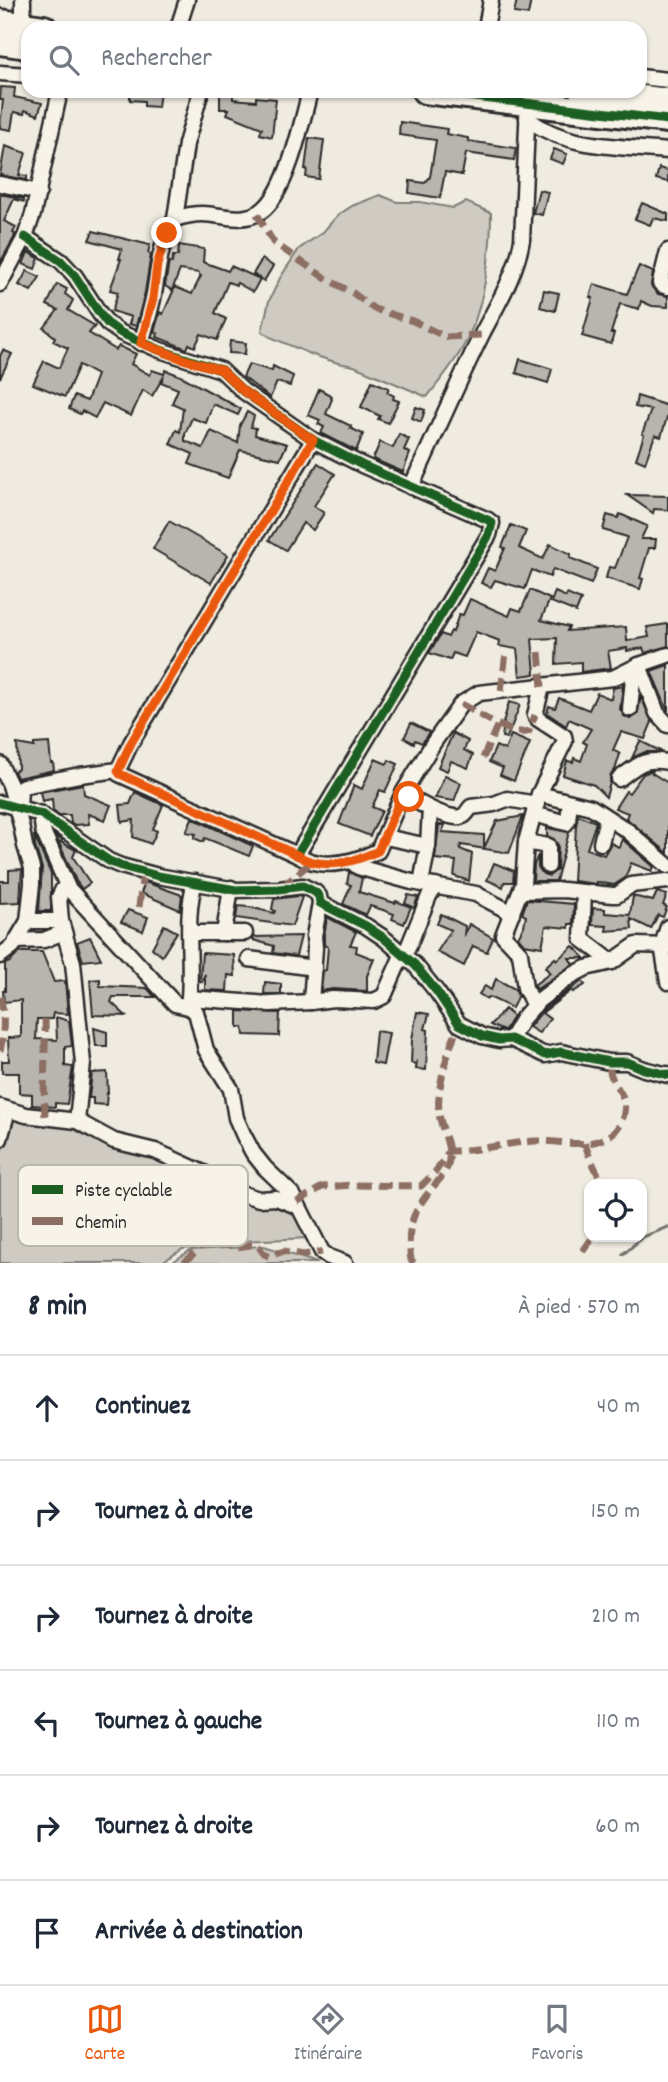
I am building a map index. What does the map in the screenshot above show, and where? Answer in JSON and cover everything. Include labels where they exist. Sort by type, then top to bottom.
[{"type":"highway","points":[[0,42],[21,32]]},
{"type":"highway","points":[[490,98],[527,110],[668,120]]},
{"type":"highway","points":[[642,98],[668,101]]},
{"type":"street","points":[[23,0],[24,21]]},
{"type":"street","points":[[180,21],[187,0]]},
{"type":"street","points":[[487,21],[491,0]]},
{"type":"street","points":[[0,73],[21,74]]},
{"type":"street","points":[[647,78],[668,80]]},
{"type":"street","points":[[0,284],[25,237],[38,192],[58,98]]},
{"type":"street","points":[[141,343],[153,298],[159,257],[175,219],[186,144],[199,98]]},
{"type":"street","points":[[175,219],[203,214],[244,218],[265,209],[289,163],[308,98]]},
{"type":"street","points":[[527,110],[545,131],[572,141],[668,151]]},
{"type":"street","points":[[411,487],[508,285],[519,256],[522,240],[527,110]]},
{"type":"street","points":[[0,184],[38,192]]},
{"type":"street","points":[[25,237],[61,261],[75,276],[108,324],[141,343],[221,370],[243,391],[313,440],[492,523],[492,528],[297,855]]},
{"type":"street","points":[[668,251],[660,283],[668,287]]},
{"type":"street","points":[[118,771],[131,743],[313,440]]},
{"type":"street","points":[[11,805],[23,786],[118,771],[310,863],[334,864],[351,861],[378,851],[403,793],[433,742],[461,704],[479,694],[613,678],[668,655]]},
{"type":"street","points":[[630,709],[636,667]]},
{"type":"street","points":[[636,667],[657,713],[668,725]]},
{"type":"street","points":[[534,1006],[525,988],[520,953],[503,935],[521,891],[526,842],[536,804],[565,738],[535,715],[542,687]]},
{"type":"street","points":[[619,779],[643,762],[652,759],[668,762]]},
{"type":"street","points":[[0,764],[10,785],[11,805],[32,868],[28,921],[13,946],[0,956]]},
{"type":"street","points":[[403,793],[430,808],[459,817],[465,815],[471,807],[508,799],[536,804],[570,802],[591,807],[628,831],[668,866]]},
{"type":"street","points":[[536,804],[566,822],[570,802]]},
{"type":"street","points":[[11,805],[41,814],[109,861],[143,872],[231,888],[279,890],[303,886],[315,892],[320,903],[314,936],[311,1002]]},
{"type":"street","points":[[41,814],[43,831],[68,888],[174,1004],[270,1004],[333,999],[374,1002],[384,996],[429,897],[430,808]]},
{"type":"street","points":[[601,844],[607,818]]},
{"type":"street","points":[[385,838],[428,846]]},
{"type":"street","points":[[526,842],[548,846],[548,866]]},
{"type":"street","points":[[351,861],[367,870],[476,894],[512,913]]},
{"type":"street","points":[[521,891],[563,890],[617,895],[631,886],[668,881]]},
{"type":"street","points":[[195,882],[189,911],[189,1002],[196,1012],[206,1050],[231,1089],[237,1121],[253,1153],[293,1195],[321,1252],[345,1263]]},
{"type":"street","points":[[68,888],[63,889],[60,897],[62,926],[73,963],[83,1063],[77,1121]]},
{"type":"street","points":[[224,933],[231,888]]},
{"type":"street","points":[[584,892],[582,939],[612,962]]},
{"type":"street","points":[[320,903],[366,926],[404,954],[438,992],[458,1024],[482,1036],[499,1040],[511,1039],[545,1055],[561,1052],[609,1062],[627,1062],[668,1074]]},
{"type":"street","points":[[28,921],[62,926]]},
{"type":"street","points":[[16,941],[44,940],[62,926]]},
{"type":"street","points":[[668,927],[665,945],[668,982]]},
{"type":"street","points":[[191,933],[245,933]]},
{"type":"street","points":[[511,1039],[523,1018],[534,1006],[552,988],[571,975],[586,968],[612,962],[636,945],[665,945]]},
{"type":"street","points":[[249,959],[314,968]]},
{"type":"street","points":[[0,1139],[4,1108],[26,1115],[77,1121],[114,1141],[155,1151],[186,1165]]},
{"type":"street","points":[[248,1196],[259,1199],[276,1198],[297,1206]]},
{"type":"shaded area","points":[[380,195],[397,202],[420,202],[453,208],[466,202],[491,213],[488,265],[476,318],[458,355],[427,397],[354,366],[313,355],[262,331],[269,301],[299,249],[352,206]]},
{"type":"shaded area","points":[[13,1118],[79,1128],[118,1149],[137,1151],[174,1165],[18,1165],[18,1246],[204,1246],[183,1249],[160,1263],[0,1263],[0,1155]]},
{"type":"shaded area","points":[[248,1192],[295,1210],[310,1238],[248,1241]]},
{"type":"shaded area","points":[[264,1246],[318,1263],[171,1263],[191,1250]]},
{"type":"building","points":[[517,0],[531,0],[528,15],[514,13]]},
{"type":"building","points":[[1,87],[15,88],[14,97],[42,103],[38,115],[25,110],[24,114],[14,112],[11,130],[0,128],[3,100],[0,100]]},
{"type":"building","points":[[159,98],[158,107],[144,106],[144,101],[130,100]]},
{"type":"building","points":[[220,98],[256,101],[256,98],[276,99],[272,137],[260,134],[262,128],[227,114],[229,109],[220,109]]},
{"type":"building","points":[[400,122],[447,129],[446,134],[468,138],[468,141],[516,148],[514,160],[466,153],[462,175],[445,172],[440,198],[409,193],[410,181],[425,183],[430,177],[436,140],[399,135]]},
{"type":"building","points":[[309,138],[324,140],[319,179],[306,177]]},
{"type":"building","points":[[5,146],[26,153],[19,175],[27,176],[27,180],[0,175]]},
{"type":"building","points":[[554,149],[567,154],[563,164],[550,159]]},
{"type":"building","points":[[659,168],[668,171],[668,182],[656,179]]},
{"type":"building","points":[[539,190],[548,192],[542,215],[533,213]]},
{"type":"building","points":[[0,194],[24,199],[24,202],[14,199],[4,221],[16,227],[14,238],[0,263]]},
{"type":"building","points":[[642,203],[668,214],[668,221],[653,218],[650,225],[635,219]]},
{"type":"building","points":[[93,231],[150,245],[145,292],[136,326],[129,324],[131,317],[112,311],[118,292],[110,290],[122,249],[89,240]]},
{"type":"building","points":[[179,245],[204,249],[203,262],[228,271],[231,266],[260,279],[253,292],[237,283],[228,282],[215,313],[226,319],[217,340],[201,334],[195,347],[189,344],[187,349],[157,337],[158,333],[154,332],[160,312],[163,314],[175,287],[192,294],[201,276],[199,273],[180,270],[172,290],[165,286],[169,262],[172,263],[173,256],[178,256]]},
{"type":"building","points":[[28,252],[39,258],[35,269],[23,264]]},
{"type":"building","points":[[262,259],[273,266],[264,281],[253,274]]},
{"type":"building","points":[[639,266],[653,272],[651,286],[658,294],[668,296],[668,307],[652,306],[641,301],[639,309],[620,304],[611,333],[614,333],[611,344],[582,336],[593,298],[590,297],[594,284],[627,294]]},
{"type":"building","points":[[27,271],[40,277],[31,291],[19,285]]},
{"type":"building","points":[[57,284],[67,289],[65,294],[73,300],[68,310],[95,326],[89,333],[116,350],[119,346],[136,354],[131,364],[150,375],[152,370],[164,374],[166,370],[241,409],[238,415],[213,404],[206,423],[192,418],[185,441],[203,448],[211,431],[238,443],[240,425],[247,412],[254,416],[251,427],[256,428],[255,435],[287,444],[280,459],[240,450],[228,478],[189,464],[193,454],[170,444],[176,430],[180,432],[183,408],[172,403],[178,389],[161,382],[164,376],[152,396],[143,390],[131,416],[103,403],[95,418],[82,411],[80,414],[69,409],[74,396],[87,401],[97,375],[79,365],[65,397],[33,384],[44,361],[59,368],[68,348],[53,341],[55,337],[44,328],[58,310],[47,305]]},
{"type":"building","points":[[544,290],[559,293],[555,311],[540,307]]},
{"type":"building","points":[[230,341],[246,343],[245,354],[229,353]]},
{"type":"building","points":[[3,350],[12,354],[0,378],[0,356]]},
{"type":"building","points":[[520,359],[552,369],[548,383],[516,373]]},
{"type":"building","points":[[249,364],[272,371],[273,366],[293,376],[290,386],[277,382],[270,398],[243,377]]},
{"type":"building","points":[[372,381],[389,388],[387,392],[399,401],[388,423],[361,407]]},
{"type":"building","points":[[319,389],[332,396],[326,414],[363,434],[356,451],[321,433],[324,427],[318,424],[320,420],[308,415]]},
{"type":"building","points":[[637,396],[668,406],[661,437],[655,435],[645,463],[636,459],[651,410],[635,407]]},
{"type":"building","points":[[416,407],[425,410],[421,422],[412,418]]},
{"type":"building","points":[[399,434],[409,439],[404,450],[410,453],[403,472],[373,459],[380,442],[393,448]]},
{"type":"building","points":[[318,463],[335,474],[314,506],[324,513],[313,530],[303,523],[286,550],[269,540]]},
{"type":"building","points":[[627,495],[668,496],[668,510],[654,509],[653,513]]},
{"type":"building","points":[[620,514],[647,526],[641,539],[656,539],[655,548],[649,548],[640,578],[643,579],[640,589],[606,578],[609,567],[615,568],[627,537],[603,530],[607,515],[618,518]]},
{"type":"building","points":[[169,521],[228,555],[211,583],[153,549]]},
{"type":"building","points":[[511,525],[526,531],[519,548],[543,559],[550,544],[571,554],[570,558],[597,569],[591,584],[553,569],[550,577],[532,570],[525,589],[495,580],[491,587],[481,583],[488,568],[495,571]]},
{"type":"building","points":[[530,590],[550,599],[541,620],[569,627],[567,631],[626,627],[627,641],[649,637],[647,627],[668,624],[668,646],[645,653],[643,648],[608,651],[611,668],[581,672],[581,662],[556,664],[557,638],[532,639],[535,674],[520,676],[517,649],[499,646],[500,641],[476,632],[465,657],[453,653],[450,660],[429,653],[441,634],[448,637],[451,631],[453,632],[459,614],[463,615],[470,599],[509,616],[512,608],[521,611]]},
{"type":"building","points":[[555,592],[581,600],[576,612],[551,602]]},
{"type":"building","points":[[668,665],[668,711],[651,671]]},
{"type":"building","points":[[623,686],[620,709],[624,716],[630,719],[637,715],[641,697],[652,722],[645,739],[621,732],[613,750],[620,754],[610,776],[606,797],[594,785],[563,775],[567,761],[573,762],[574,758],[581,761],[587,744],[583,742],[591,729],[569,719],[566,726],[547,713],[549,706],[555,708],[559,698],[589,710],[597,693],[611,699],[613,688]]},
{"type":"building","points":[[509,702],[520,705],[507,738],[502,737]]},
{"type":"building","points":[[411,723],[429,732],[422,743],[415,740],[414,743],[404,738]]},
{"type":"building","points":[[453,733],[468,741],[464,750],[473,755],[468,768],[451,761],[447,771],[438,767]]},
{"type":"building","points":[[511,735],[530,743],[514,781],[500,775],[503,768],[489,762],[496,746],[505,750]]},
{"type":"building","points":[[640,741],[662,752],[645,752],[632,758]]},
{"type":"building","points":[[49,743],[54,770],[17,778],[14,771],[18,769],[17,744],[34,747],[34,744]]},
{"type":"building","points":[[375,759],[387,764],[389,760],[398,764],[385,792],[380,790],[372,807],[382,811],[370,836],[339,824],[354,785],[362,789]]},
{"type":"building","points":[[653,770],[652,773],[668,783],[668,853],[626,818],[628,813],[615,808],[626,791],[629,793],[643,774]]},
{"type":"building","points":[[445,775],[461,783],[454,801],[435,798]]},
{"type":"building","points":[[83,784],[84,794],[111,805],[105,820],[88,814],[89,824],[75,825],[71,823],[70,815],[59,815],[53,811],[52,799],[42,801],[40,792]]},
{"type":"building","points":[[135,792],[163,805],[153,829],[157,831],[151,844],[133,837],[134,820],[122,822],[120,805],[130,804]]},
{"type":"building","points":[[578,815],[596,822],[587,849],[604,855],[611,843],[619,847],[622,839],[654,867],[652,871],[631,863],[625,878],[614,885],[573,881]]},
{"type":"building","points":[[523,816],[509,853],[461,845],[460,849],[472,854],[469,881],[454,876],[456,861],[435,859],[439,825],[445,825],[442,832],[484,835],[484,848],[497,821]]},
{"type":"building","points":[[192,818],[253,846],[249,856],[205,838],[203,842],[194,838],[196,834],[186,832]]},
{"type":"building","points":[[547,828],[569,832],[556,881],[533,881],[538,855],[538,867],[543,874],[549,876],[557,870],[558,845],[554,839],[547,836]]},
{"type":"building","points":[[34,835],[51,874],[51,911],[39,911],[42,868]]},
{"type":"building","points":[[56,836],[76,850],[73,857],[90,883],[82,889],[76,881]]},
{"type":"building","points":[[494,863],[514,871],[513,882],[504,882],[503,887],[487,880]]},
{"type":"building","points":[[22,869],[20,902],[0,903],[0,881],[9,881],[9,870]]},
{"type":"building","points":[[349,872],[362,878],[359,892],[411,907],[404,924],[392,919],[394,914],[383,910],[370,906],[366,915],[343,904],[351,885],[347,884]]},
{"type":"building","points":[[145,882],[182,895],[180,910],[141,893]]},
{"type":"building","points":[[657,892],[667,895],[663,905],[667,907],[663,917],[658,915],[651,929],[631,919],[632,929],[606,931],[607,926],[592,925],[593,908],[605,909],[605,913],[630,915],[633,896],[653,901]]},
{"type":"building","points":[[408,895],[418,897],[414,908],[405,903]]},
{"type":"building","points":[[302,897],[292,926],[236,918],[238,906],[274,913],[274,899]]},
{"type":"building","points":[[527,900],[574,904],[573,924],[569,924],[569,928],[546,926],[542,947],[524,944],[518,937],[524,926],[526,916],[522,914]]},
{"type":"building","points":[[128,910],[148,917],[143,931],[121,922]]},
{"type":"building","points":[[441,914],[465,926],[464,936],[469,924],[493,938],[487,952],[473,946],[464,966],[437,952],[451,930],[437,924]]},
{"type":"building","points":[[327,917],[356,932],[350,945],[357,946],[356,952],[374,959],[367,976],[367,991],[321,991],[328,947],[324,945]]},
{"type":"building","points":[[164,925],[177,932],[162,956],[152,948]]},
{"type":"building","points":[[301,936],[296,956],[273,953],[274,946],[253,940],[254,937]]},
{"type":"building","points":[[90,937],[101,959],[83,961],[77,942]]},
{"type":"building","points":[[573,946],[585,958],[569,958],[573,964],[537,989],[534,985],[550,973],[545,967]]},
{"type":"building","points":[[20,952],[42,952],[54,982],[65,981],[68,1014],[53,1013],[52,1019],[37,1019],[36,1039],[57,1040],[56,1017],[69,1021],[72,1046],[65,1047],[65,1066],[73,1067],[67,1104],[55,1103],[55,1107],[32,1105],[32,1094],[19,1093],[19,1073],[2,1073],[2,1061],[9,1061],[8,1038],[21,1037],[21,1000],[4,1002],[3,991],[5,964]]},
{"type":"building","points":[[202,953],[234,955],[235,976],[228,975],[227,991],[205,990],[205,974],[202,982],[200,981]]},
{"type":"building","points":[[100,979],[100,986],[147,988],[155,997],[113,997],[111,1002],[126,1016],[93,1015],[90,980]]},
{"type":"building","points":[[496,979],[515,989],[518,996],[512,1008],[479,994],[485,986],[491,990]]},
{"type":"building","points":[[582,981],[585,985],[573,992],[572,990],[542,1013],[550,1019],[539,1033],[529,1027],[545,1008]]},
{"type":"building","points":[[265,982],[281,984],[281,994],[264,994]]},
{"type":"building","points":[[505,1009],[513,1016],[505,1030],[490,1025]]},
{"type":"building","points":[[238,1011],[280,1013],[279,1036],[244,1035],[243,1027],[238,1027]]},
{"type":"building","points":[[417,1012],[429,1014],[425,1029],[428,1030],[426,1070],[416,1069],[417,1060],[416,1064],[411,1063]]},
{"type":"building","points":[[94,1028],[107,1032],[107,1046],[96,1046]]},
{"type":"building","points":[[376,1031],[389,1033],[383,1065],[373,1063]]},
{"type":"building","points":[[107,1072],[106,1105],[93,1104],[93,1098],[89,1098],[92,1073]]},
{"type":"waterway","points":[[623,1254],[643,1237],[668,1227]]},
{"type":"marked path","points":[[257,214],[273,242],[374,309],[413,321],[446,337],[482,335]]},
{"type":"marked path","points":[[539,652],[542,687]]},
{"type":"marked path","points":[[501,691],[506,653]]},
{"type":"marked path","points":[[461,704],[514,731],[529,731],[535,715]]},
{"type":"marked path","points":[[483,758],[498,724]]},
{"type":"marked path","points":[[282,887],[310,863]]},
{"type":"marked path","points":[[139,907],[143,872]]},
{"type":"marked path","points":[[0,997],[3,1010],[0,1051]]},
{"type":"marked path","points":[[45,1019],[45,1116]]},
{"type":"marked path","points":[[414,1263],[411,1260],[409,1238],[412,1220],[448,1165],[448,1145],[439,1113],[439,1092],[447,1056],[459,1024]]},
{"type":"marked path","points":[[297,1202],[322,1187],[421,1186],[436,1171],[449,1151],[536,1141],[588,1143],[605,1138],[620,1124],[625,1107],[611,1076],[609,1062]]},
{"type":"marked path","points":[[585,1143],[600,1179]]},
{"type":"marked path","points":[[583,1251],[589,1242]]},
{"type":"marked path","points":[[248,1245],[259,1247],[269,1256],[284,1251],[303,1255],[322,1252]]},
{"type":"marked path","points":[[184,1263],[201,1246]]},
{"type":"marked path","points":[[233,1246],[244,1246]]},
{"type":"cycle path","points":[[484,98],[668,120]]},
{"type":"cycle path","points":[[25,237],[61,261],[75,276],[108,324],[121,333],[160,350],[221,370],[243,391],[313,440],[492,523],[489,535],[297,855]]},
{"type":"cycle path","points":[[0,803],[41,814],[109,861],[121,866],[158,876],[236,890],[303,886],[315,892],[320,903],[384,938],[415,965],[459,1024],[482,1036],[499,1040],[511,1039],[545,1055],[561,1052],[609,1062],[627,1062],[668,1074]]},
{"type":"route","points":[[167,233],[157,265],[157,279],[141,343],[221,370],[243,391],[313,440],[131,743],[118,771],[310,863],[334,864],[363,858],[378,851],[403,793],[409,797]]}]
